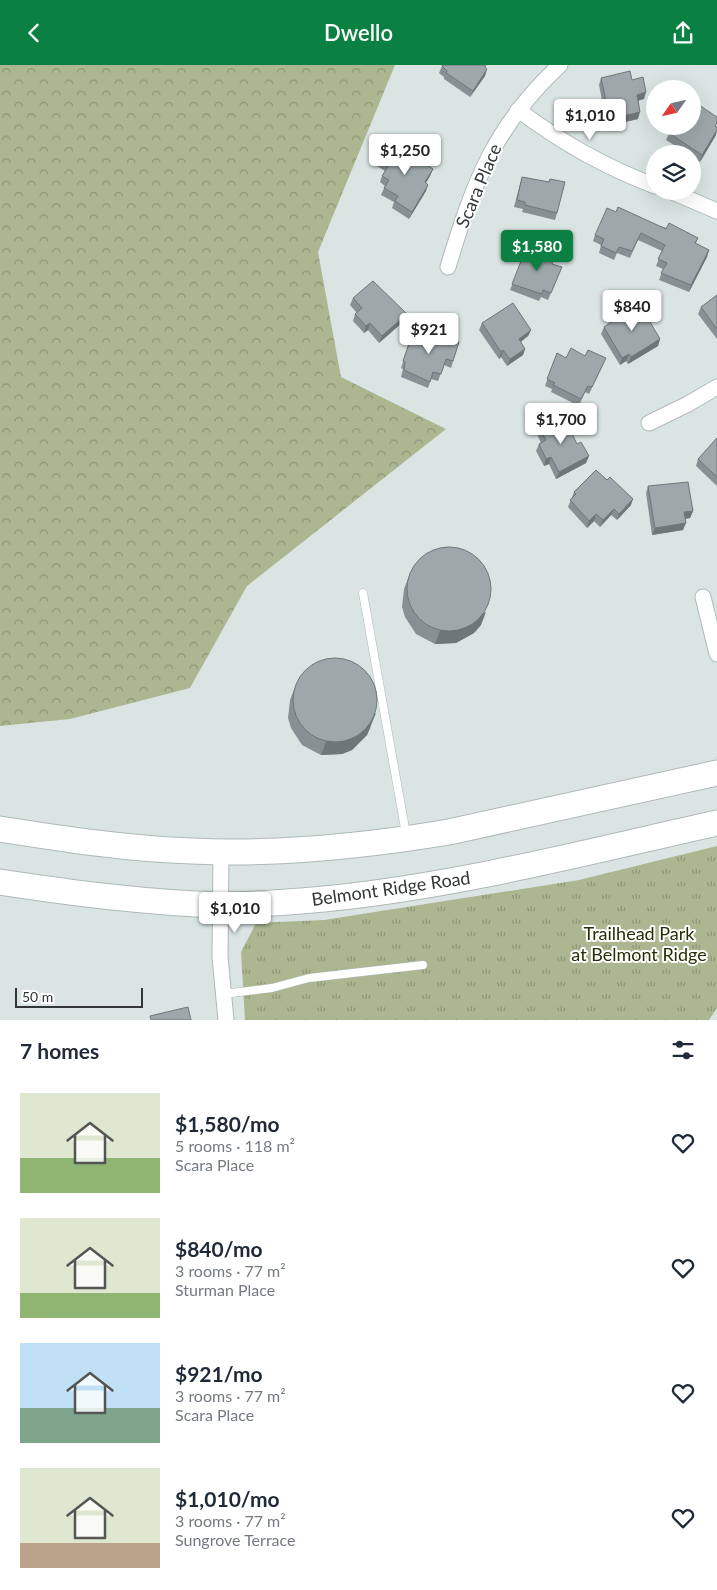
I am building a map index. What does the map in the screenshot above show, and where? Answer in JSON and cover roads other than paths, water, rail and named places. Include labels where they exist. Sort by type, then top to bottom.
[{"type":"main road","points":[[0,829],[103,844],[221,852],[278,851],[407,839],[717,773]]},
{"type":"main road","name":"Belmont Ridge Road","points":[[0,882],[134,899],[222,905],[280,903],[371,895],[456,881],[717,823]]},
{"type":"street","name":"Scara Place","points":[[448,267],[468,203],[482,169],[518,110],[560,65]]},
{"type":"street","points":[[518,110],[554,137],[589,158],[646,182]]},
{"type":"street","points":[[691,200],[717,211]]},
{"type":"street","points":[[649,423],[717,387]]},
{"type":"street","points":[[703,597],[716,645]]},
{"type":"street","points":[[221,852],[222,905],[220,931],[226,1020]]},
{"type":"lane","points":[[363,593],[407,839]]},
{"type":"lane","points":[[223,994],[272,988],[310,978],[422,965]]},
{"type":"park label","name":"Trailhead Park at Belmont Ridge","points":[[639,944]]}]
